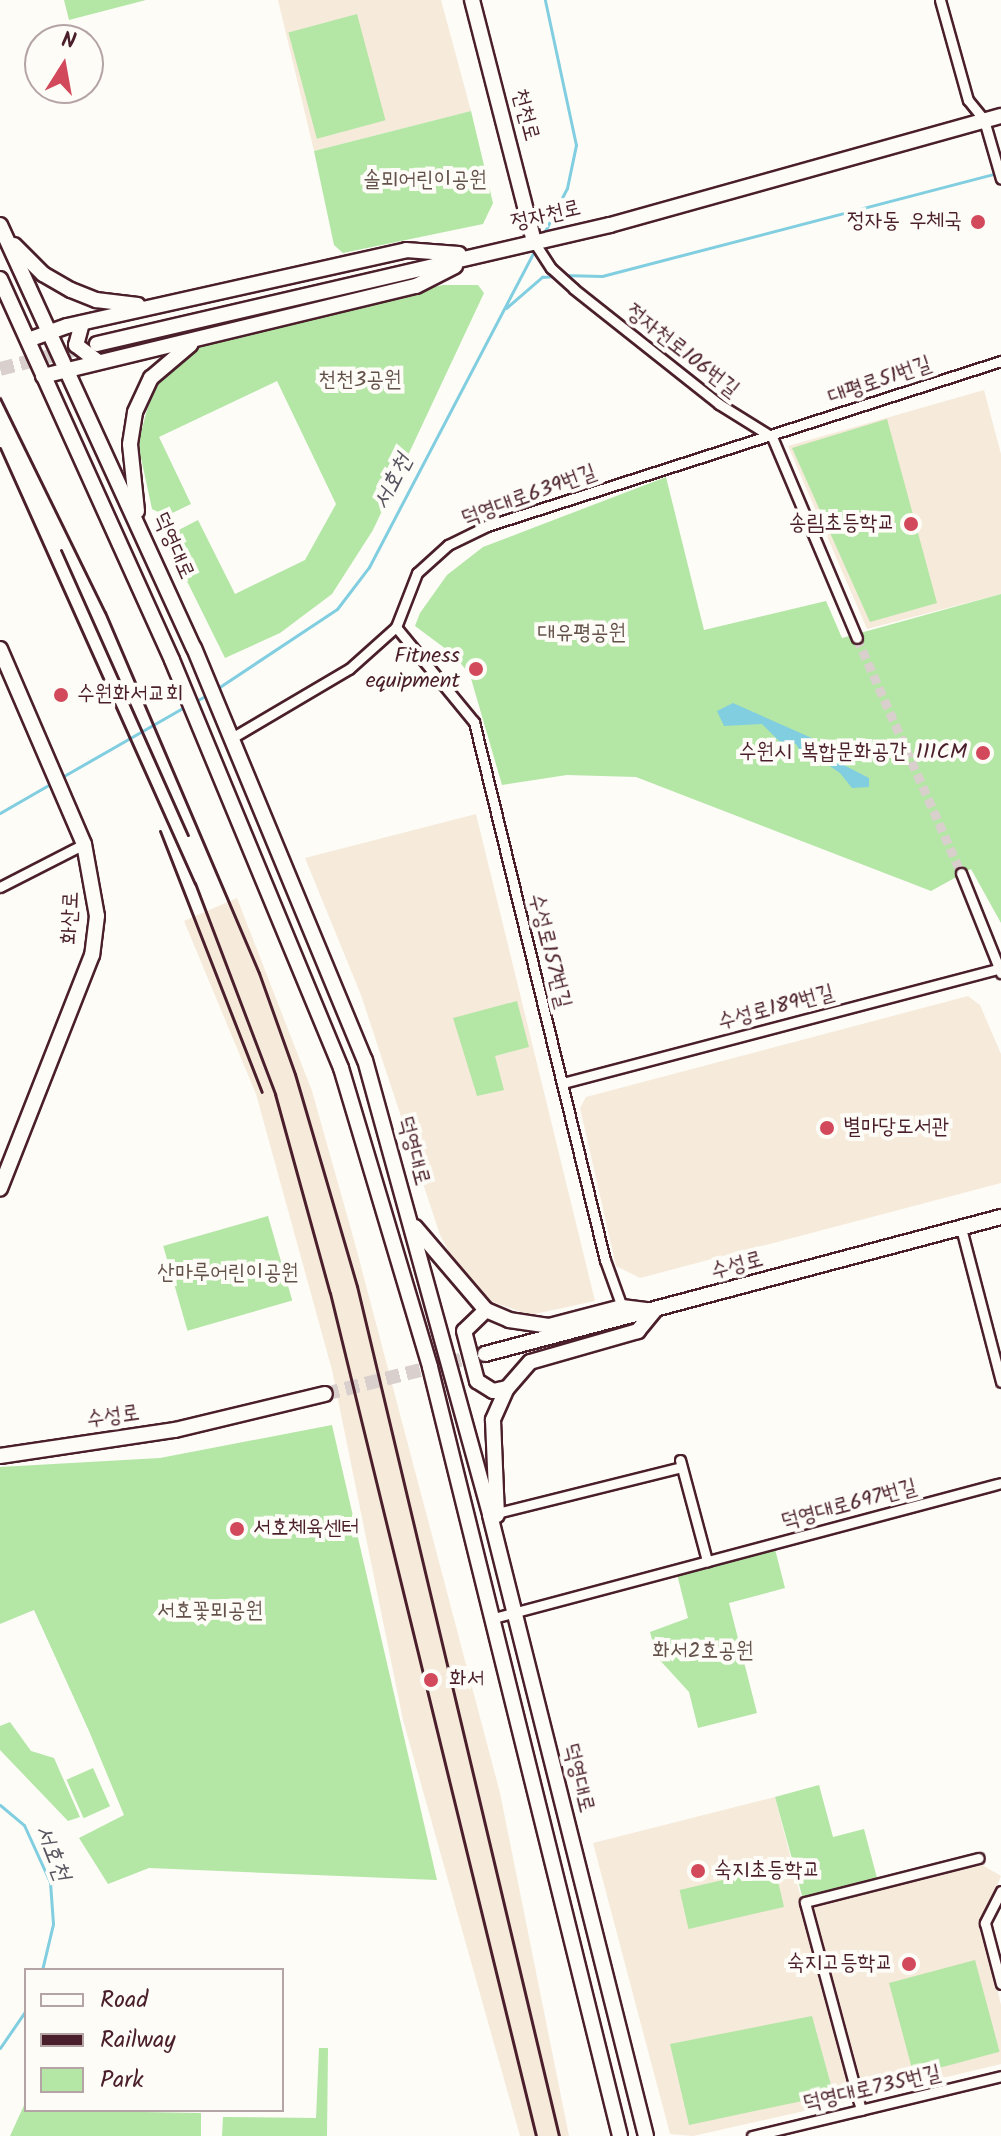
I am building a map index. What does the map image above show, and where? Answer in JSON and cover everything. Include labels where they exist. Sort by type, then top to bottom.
[{"type":"main road","name":"천천로","points":[[472,0],[534,242]]},
{"type":"main road","name":"정자천로","points":[[97,344],[610,225],[1001,116]]},
{"type":"main road","points":[[2,230],[43,274],[71,290],[122,305],[167,304]]},
{"type":"main road","name":"덕영대로","points":[[2,230],[194,648],[365,1060],[494,1514],[496,1539],[514,1613],[646,2136]]},
{"type":"main road","points":[[28,340],[82,323],[406,250],[476,255]]},
{"type":"main road","points":[[43,376],[96,360],[416,286],[476,255]]},
{"type":"main road","name":"덕영대로","points":[[0,279],[172,660],[351,1098],[430,1367],[489,1619],[620,2136]]},
{"type":"main road","points":[[82,323],[76,345],[96,360]]},
{"type":"main road","points":[[137,520],[130,444],[135,412],[164,364],[210,335]]},
{"type":"main road","name":"화산로","points":[[0,649],[84,844],[96,898],[92,955],[1,1181]]},
{"type":"main road","name":"수성로","points":[[485,1354],[1001,1217]]},
{"type":"main road","points":[[409,1220],[486,1310],[528,1326],[549,1326],[622,1307],[654,1311]]},
{"type":"main road","points":[[486,1310],[464,1331],[477,1381],[493,1391],[507,1388]]},
{"type":"main road","points":[[494,1514],[493,1420],[507,1388],[530,1362],[638,1331],[654,1311]]},
{"type":"main road","name":"수성로","points":[[0,1456],[175,1430],[325,1394]]},
{"type":"street","points":[[940,0],[968,100],[984,120],[1001,179]]},
{"type":"street","name":"정자천로106번길","points":[[534,242],[551,268],[574,289],[719,404],[772,437]]},
{"type":"street","name":"대평로51번길","points":[[772,437],[1001,361]]},
{"type":"street","points":[[772,437],[857,638]]},
{"type":"street","name":"덕영대로639번길","points":[[229,736],[349,669],[396,627],[417,573],[461,539],[560,500],[772,437]]},
{"type":"street","name":"수성로157번길","points":[[396,627],[474,722],[605,1260],[622,1307]]},
{"type":"street","points":[[0,887],[84,844]]},
{"type":"street","name":"수성로189번길","points":[[563,1083],[1000,970],[961,873]]},
{"type":"street","points":[[961,1228],[1001,1382]]},
{"type":"street","points":[[494,1514],[680,1463],[707,1561]]},
{"type":"street","name":"덕영대로697번길","points":[[489,1619],[1001,1483]]},
{"type":"street","points":[[861,2110],[805,1902],[979,1858]]},
{"type":"street","points":[[1001,1891],[985,1923],[1001,1984]]},
{"type":"street","name":"덕영대로735번길","points":[[752,2136],[1001,2076]]},
{"type":"shaded area","points":[[278,0],[441,0],[471,111],[314,151]]},
{"type":"shaded area","name":"송림초등학교","points":[[984,390],[1001,454],[1001,594],[867,629],[788,446]]},
{"type":"shaded area","points":[[476,814],[595,1301],[530,1315],[484,1299],[457,1267],[440,1235],[361,995],[305,858]]},
{"type":"shaded area","points":[[237,898],[312,1091],[354,1240],[500,1793],[569,2136],[520,2136],[403,1720],[332,1370],[256,1094],[184,921]]},
{"type":"shaded area","points":[[968,996],[980,1005],[1001,1054],[1001,1183],[640,1278],[616,1266],[580,1108],[586,1097]]},
{"type":"shaded area","points":[[775,1797],[853,2100],[693,2136],[670,2134],[593,1843]]},
{"type":"shaded area","name":"숙지고등학교","points":[[979,1863],[1001,1876],[981,1922],[1001,2005],[1001,2064],[863,2097],[810,1905]]},
{"type":"green space","points":[[64,0],[146,0],[69,20]]},
{"type":"green space","points":[[357,14],[385,120],[317,139],[288,32]]},
{"type":"green space","name":"솔뫼어린이공원","points":[[471,111],[493,203],[483,224],[343,253],[334,245],[314,151]]},
{"type":"green space","name":"천천3공원","points":[[443,285],[478,285],[484,293],[373,530],[332,594],[280,633],[225,658],[175,557],[171,534],[198,520],[235,594],[305,560],[336,504],[277,381],[159,437],[191,504],[166,516],[152,509],[138,444],[153,387],[183,355],[212,340]]},
{"type":"green space","points":[[887,419],[937,603],[870,622],[792,448]]},
{"type":"green space","name":"대유평공원","points":[[666,477],[704,630],[826,601],[842,638],[1001,594],[1001,923],[971,869],[931,891],[636,777],[567,775],[502,785],[470,675],[454,655],[415,626],[420,613],[447,575],[483,547]]},
{"type":"green space","points":[[517,1001],[529,1047],[495,1056],[504,1090],[477,1096],[453,1018]]},
{"type":"green space","name":"산마루어린이공원","points":[[268,1216],[292,1301],[187,1331],[163,1246]]},
{"type":"green space","name":"서호꽃뫼공원","points":[[332,1425],[437,1880],[149,1868],[108,1884],[79,1838],[124,1815],[34,1610],[0,1624],[0,1467],[160,1458]]},
{"type":"green space","name":"화서2호공원","points":[[775,1549],[785,1588],[729,1603],[757,1713],[698,1728],[689,1692],[657,1657],[650,1632],[688,1618],[677,1574]]},
{"type":"green space","points":[[10,1722],[31,1751],[54,1758],[80,1817],[68,1821],[0,1750],[0,1726]]},
{"type":"green space","points":[[93,1768],[110,1806],[84,1818],[67,1780]]},
{"type":"green space","points":[[819,1785],[833,1837],[864,1829],[877,1878],[803,1899],[775,1797]]},
{"type":"green space","points":[[775,1868],[784,1907],[689,1929],[680,1890]]},
{"type":"green space","points":[[975,1960],[1000,2052],[914,2075],[889,1983]]},
{"type":"green space","points":[[812,2016],[831,2085],[826,2096],[689,2125],[670,2044]]},
{"type":"green space","points":[[319,2048],[328,2048],[327,2136],[222,2136],[223,2117],[316,2118]]},
{"type":"green space","points":[[24,2105],[24,2112],[201,2113],[201,2136],[10,2136]]},
{"type":"water","points":[[733,703],[814,739],[830,758],[869,778],[869,787],[852,788],[840,773],[812,754],[802,754],[796,744],[779,741],[762,724],[724,726],[717,711]]},
{"type":"waterway","name":"서호천","points":[[542,237],[567,188],[576,145],[545,0]]},
{"type":"waterway","points":[[562,275],[602,276],[997,173]]},
{"type":"waterway","name":"서호천","points":[[215,690],[337,609],[369,567],[536,247]]},
{"type":"waterway","points":[[506,308],[542,277],[555,276]]},
{"type":"waterway","name":"서호천","points":[[194,702],[209,694]]},
{"type":"waterway","name":"서호천","points":[[62,777],[184,707]]},
{"type":"waterway","name":"서호천","points":[[0,813],[52,783]]},
{"type":"waterway","name":"서호천","points":[[0,1805],[24,1825],[50,1882],[53,1924],[42,1968]]},
{"type":"waterway","name":"서호천","points":[[0,2048],[24,2013]]},
{"type":"tunnel","points":[[0,369],[97,344]]},
{"type":"tunnel","points":[[857,638],[961,873]]},
{"type":"tunnel","points":[[325,1394],[480,1355]]},
{"type":"railway","points":[[0,398],[105,612],[259,973],[295,1074],[357,1286],[559,2136]]},
{"type":"railway","points":[[0,448],[195,883],[275,1094],[330,1293],[536,2136]]},
{"type":"railway","points":[[61,550],[188,835]]},
{"type":"railway","points":[[160,831],[262,1092]]},
{"type":"place","name":"정자동 우체국","points":[[978,222]]},
{"type":"place","name":"송림초등학교","points":[[911,524]]},
{"type":"place","name":"Fitness equipment","points":[[476,669]]},
{"type":"place","name":"수원화서교회","points":[[61,695]]},
{"type":"place","name":"수원시 복합문화공간 111CM","points":[[983,753]]},
{"type":"place","name":"별마당도서관","points":[[827,1128]]},
{"type":"place","name":"서호체육센터","points":[[237,1529]]},
{"type":"place","name":"화서","points":[[431,1680]]},
{"type":"place","name":"숙지초등학교","points":[[698,1871]]},
{"type":"place","name":"숙지고등학교","points":[[909,1964]]}]
